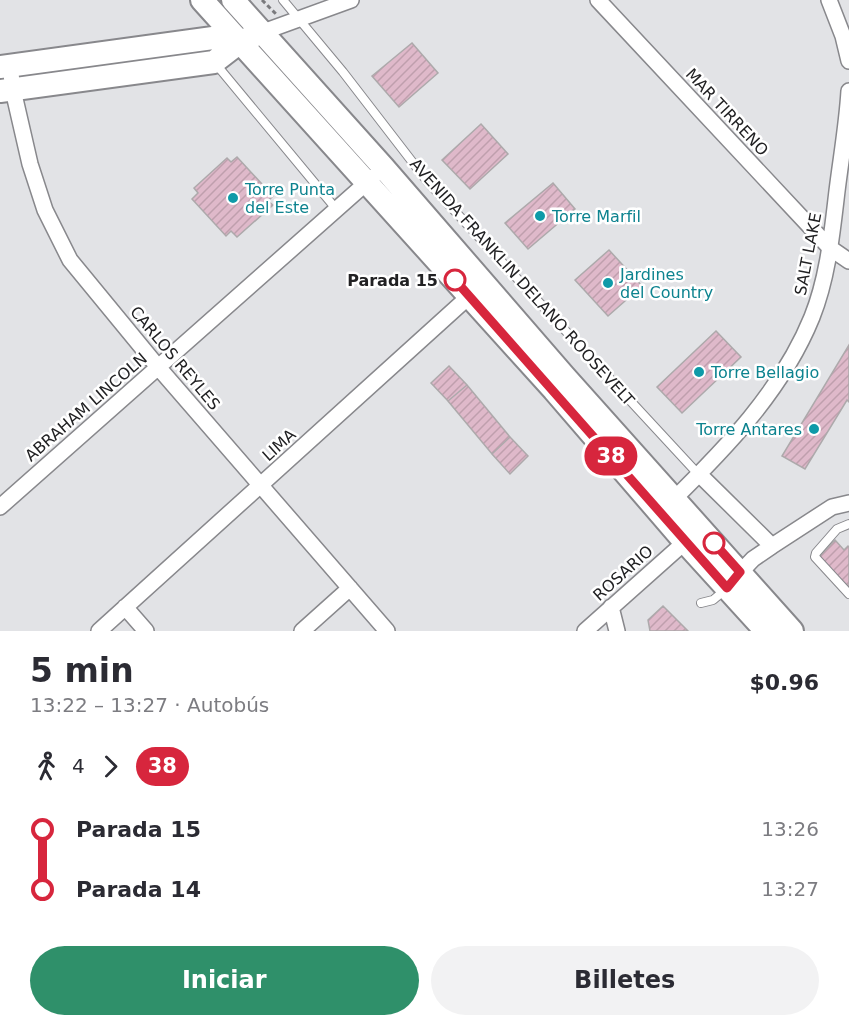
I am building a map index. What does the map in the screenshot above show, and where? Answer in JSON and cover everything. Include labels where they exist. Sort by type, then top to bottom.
[{"type":"main road","name":"AVENIDA FRANKLIN DELANO ROOSEVELT","points":[[202,0],[240,42],[375,175]]},
{"type":"main road","name":"AVENIDA FRANKLIN DELANO ROOSEVELT","points":[[233,0],[263,32],[375,175],[733,580],[766,631]]},
{"type":"main road","points":[[6,90],[214,62],[240,42],[263,32]]},
{"type":"main road","points":[[5,67],[213,38],[240,42]]},
{"type":"main road","name":"AVENIDA FRANKLIN DELANO ROOSEVELT","points":[[667,505],[685,542],[792,631]]},
{"type":"street","points":[[263,32],[351,0]]},
{"type":"street","name":"MAR TIRRENO","points":[[598,0],[830,248],[849,261]]},
{"type":"street","points":[[829,0],[843,36],[849,62]]},
{"type":"street","name":"CARLOS REYLES","points":[[5,67],[6,90],[45,210],[70,260],[158,367],[387,631]]},
{"type":"street","name":"SALT LAKE","points":[[667,505],[699,476],[766,399],[801,341],[822,290],[830,248],[849,91]]},
{"type":"street","name":"ABRAHAM LINCOLN","points":[[0,507],[375,175]]},
{"type":"street","name":"LIMA","points":[[99,631],[476,290]]},
{"type":"street","points":[[699,476],[772,546]]},
{"type":"street","points":[[733,580],[753,559],[772,546],[832,507],[849,503]]},
{"type":"street","name":"ROSARIO","points":[[585,631],[685,542]]},
{"type":"street","points":[[302,631],[350,588]]},
{"type":"street","points":[[125,608],[146,631]]},
{"type":"street","points":[[611,608],[617,631]]},
{"type":"lane","name":"AVENIDA FRANKLIN DELANO ROOSEVELT","points":[[283,0],[427,181],[699,476]]},
{"type":"lane","points":[[214,62],[337,210]]},
{"type":"lane","points":[[847,528],[837,529],[815,557],[849,594]]},
{"type":"lane","points":[[701,603],[713,600],[733,580]]},
{"type":"building","points":[[412,43],[438,73],[399,107],[372,76]]},
{"type":"building","points":[[481,124],[508,154],[470,189],[442,160]]},
{"type":"building","name":"Torre Punta del Este","points":[[237,157],[273,196],[268,201],[273,205],[237,237],[231,231],[226,236],[192,199],[198,193],[194,188],[227,158],[231,162]]},
{"type":"building","name":"Torre Marfil","points":[[553,183],[575,209],[528,249],[505,223]]},
{"type":"building","name":"Jardines del Country","points":[[609,250],[642,286],[608,316],[575,280]]},
{"type":"building","name":"Torre Bellagio","points":[[716,331],[741,357],[682,413],[657,387]]},
{"type":"building","name":"Torre Antares","points":[[849,345],[849,402],[847,400],[805,469],[782,456]]},
{"type":"building","points":[[449,366],[467,385],[448,401],[431,383]]},
{"type":"building","points":[[467,385],[510,437],[492,454],[448,401]]},
{"type":"building","points":[[510,437],[528,456],[510,474],[492,454]]},
{"type":"building","points":[[835,540],[844,550],[849,547],[849,587],[818,558]]},
{"type":"building","points":[[663,606],[688,631],[650,631],[648,620]]},
{"type":"bus line","name":"38","points":[[455,280],[727,588],[740,572],[714,543]]},
{"type":"place","name":"Torre Punta del Este","points":[[233,198]]},
{"type":"place","name":"Torre Marfil","points":[[540,216]]},
{"type":"place","name":"Parada 15","points":[[455,280]]},
{"type":"place","name":"Jardines del Country","points":[[608,283]]},
{"type":"place","name":"Torre Bellagio","points":[[699,372]]},
{"type":"place","name":"Torre Antares","points":[[814,429]]}]
